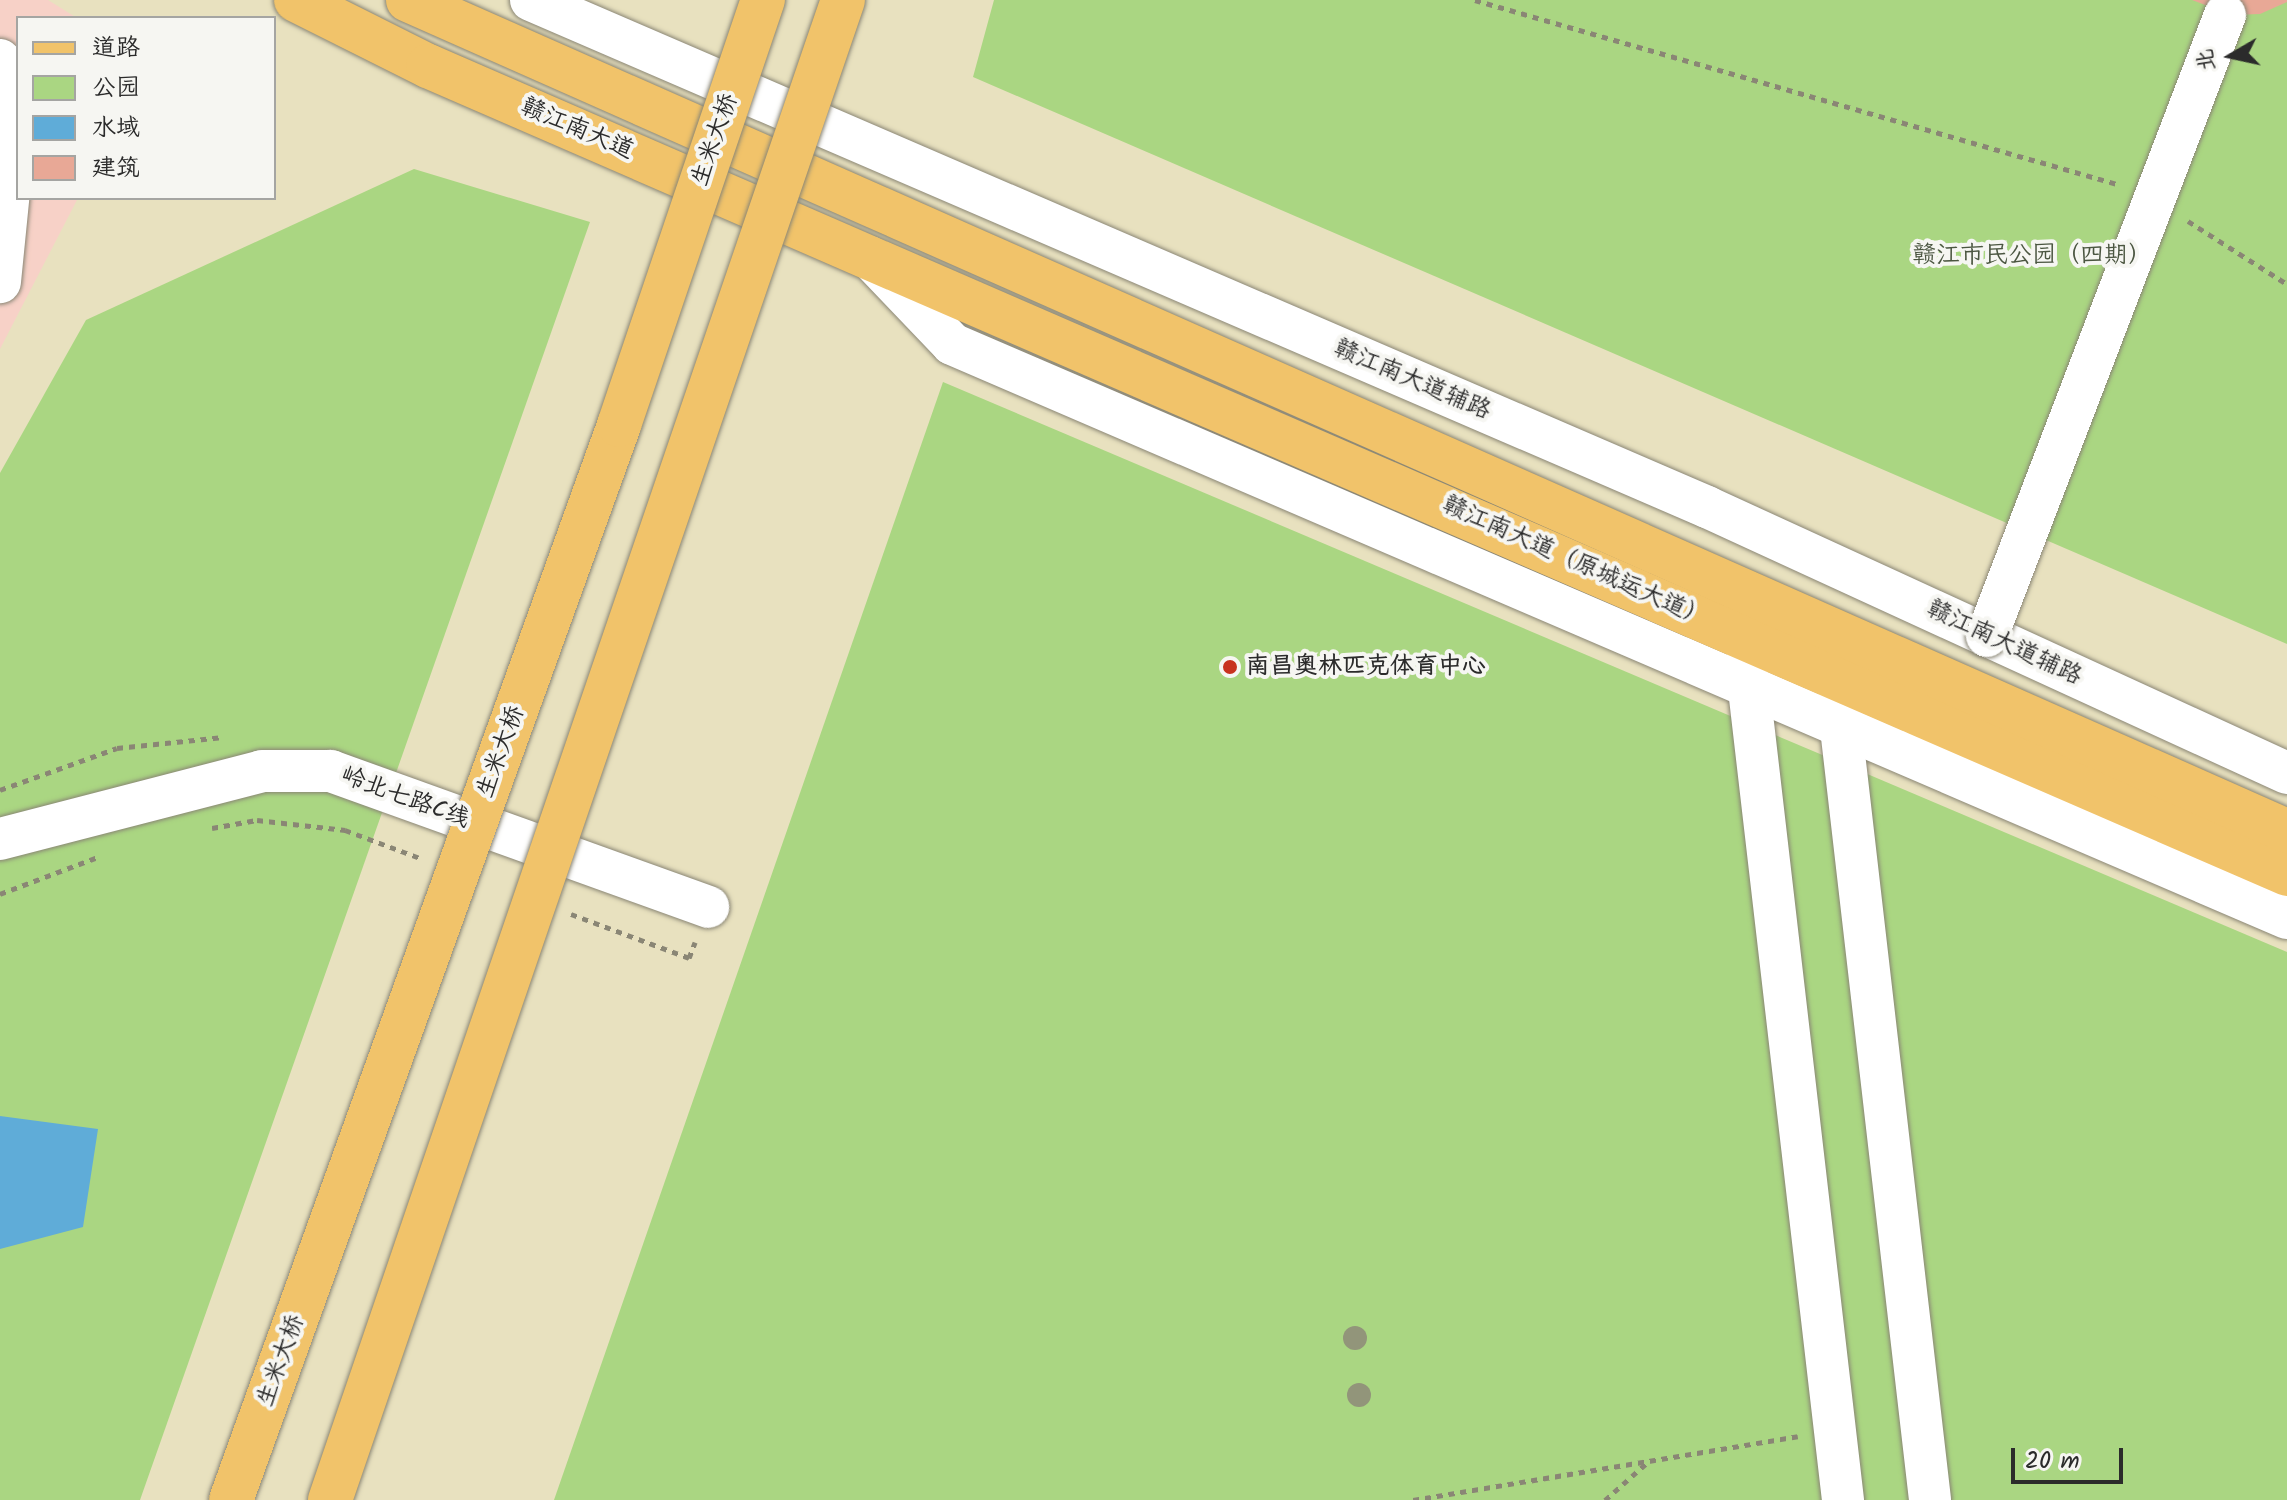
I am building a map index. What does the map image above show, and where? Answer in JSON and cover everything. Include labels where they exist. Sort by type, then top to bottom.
[{"type":"main road","name":"赣江南大道","points":[[296,0],[428,66],[862,250]]},
{"type":"main road","name":"赣江南大道","points":[[408,0],[882,207]]},
{"type":"main road","name":"生米大桥","points":[[231,1500],[619,425],[763,0]]},
{"type":"main road","points":[[330,1500],[843,0]]},
{"type":"main road","name":"赣江南大道（原城运大道）","points":[[882,207],[2287,831]]},
{"type":"main road","name":"赣江南大道（原城运大道）","points":[[862,250],[2287,874]]},
{"type":"street","name":"赣江南大道辅路","points":[[531,0],[1707,507],[2287,773]]},
{"type":"street","points":[[1987,636],[2225,15]]},
{"type":"street","points":[[0,60],[16,108]]},
{"type":"street","points":[[0,282],[16,121]]},
{"type":"street","points":[[862,250],[952,344],[2287,918]]},
{"type":"street","points":[[1736,587],[1843,1500]]},
{"type":"street","points":[[1829,628],[1930,1500]]},
{"type":"street","name":"岭北七路C线","points":[[0,839],[262,771],[331,771],[708,907]]},
{"type":"path","points":[[1475,0],[2124,186]]},
{"type":"path","points":[[2180,216],[2287,284]]},
{"type":"path","points":[[1413,1500],[1835,1430]]},
{"type":"path","points":[[1605,1500],[1650,1461]]},
{"type":"shaded area","points":[[0,0],[48,0],[74,16],[16,16],[16,200],[77,200],[0,349]]},
{"type":"green space","name":"赣江市民公园（四期）","points":[[994,0],[2287,0],[2287,644],[973,77]]},
{"type":"green space","points":[[414,169],[590,222],[140,1500],[0,1500],[0,473],[86,320]]},
{"type":"green space","name":"南昌奥林匹克体育中心","points":[[943,382],[2287,952],[2287,1500],[554,1500]]},
{"type":"water","points":[[0,1116],[98,1129],[83,1227],[0,1249]]},
{"type":"building","points":[[2192,0],[2287,2],[2260,14],[2232,15]]},
{"type":"place","name":"南昌奥林匹克体育中心","points":[[1230,667]]}]
